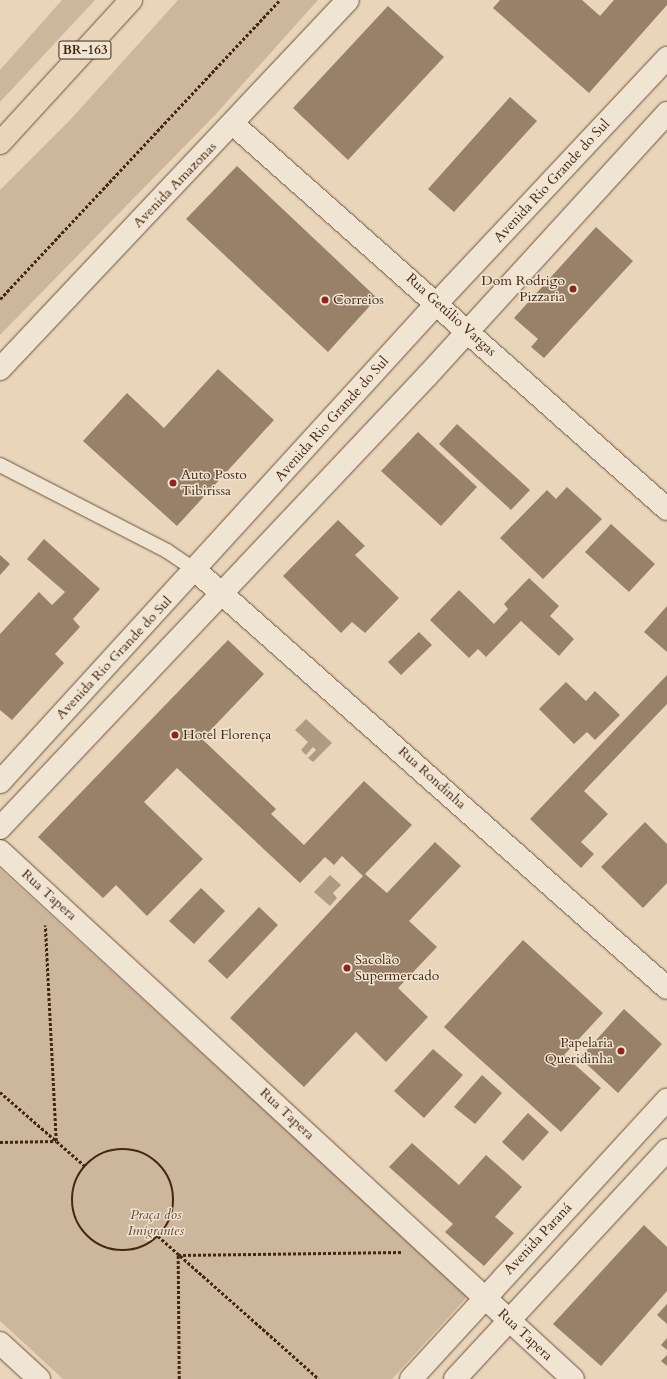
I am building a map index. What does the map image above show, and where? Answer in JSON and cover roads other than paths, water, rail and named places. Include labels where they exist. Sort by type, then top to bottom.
[{"type":"highway","name":"BR-163","points":[[0,143],[132,0]]},
{"type":"highway","points":[[0,133],[39,100]]},
{"type":"street","name":"Avenida Amazonas","points":[[0,369],[233,124],[348,0]]},
{"type":"street","name":"Avenida Rio Grande do Sul","points":[[0,782],[438,302],[667,58]]},
{"type":"street","points":[[0,828],[224,592],[469,330],[667,113]]},
{"type":"street","name":"Rua Getúlio Vargas","points":[[233,124],[438,302],[667,509]]},
{"type":"street","name":"Rua Rondinha","points":[[195,570],[224,592],[667,988]]},
{"type":"street","name":"Rua Tapera","points":[[0,851],[41,887],[573,1379]]},
{"type":"street","name":"Avenida Paraná","points":[[410,1379],[667,1100]]},
{"type":"street","points":[[455,1379],[667,1150]]},
{"type":"street","points":[[0,1343],[39,1379]]},
{"type":"lane","points":[[0,465],[167,551],[195,570]]},
{"type":"place","name":"Dom Rodrigo Pizzaria","points":[[573,289]]},
{"type":"place","name":"Correios","points":[[325,300]]},
{"type":"place","name":"Auto Posto Tibirissa","points":[[173,483]]},
{"type":"place","name":"Hotel Florença","points":[[175,735]]},
{"type":"place","name":"Sacolão Supermercado","points":[[347,968]]},
{"type":"place","name":"Papelaria Queridinha","points":[[621,1051]]},
{"type":"park label","name":"Praça dos Imigrantes","points":[[156,1224]]}]
